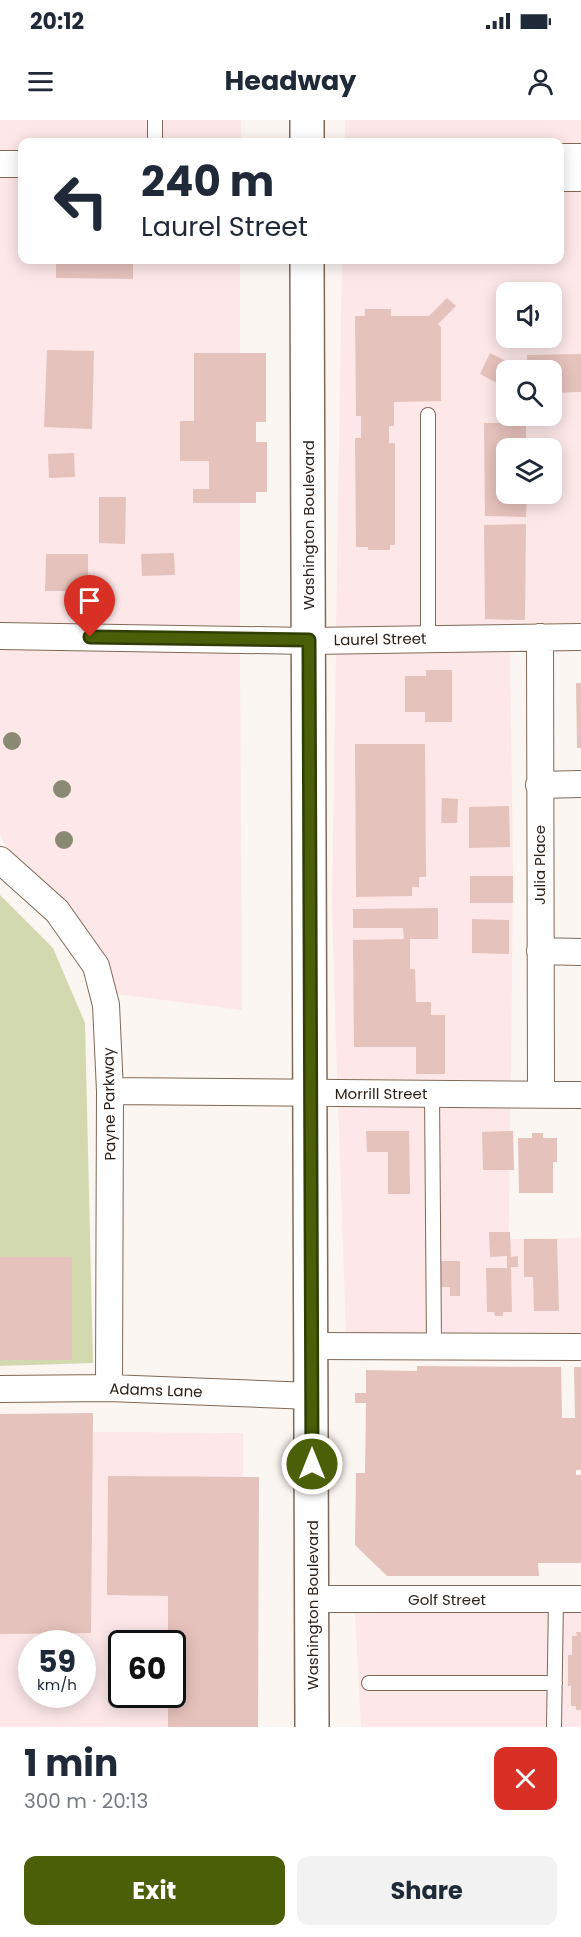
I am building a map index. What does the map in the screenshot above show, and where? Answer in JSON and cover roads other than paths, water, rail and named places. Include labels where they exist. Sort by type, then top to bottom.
[{"type":"main road","points":[[307,120],[307,138]]},
{"type":"main road","name":"Washington Boulevard","points":[[308,264],[312,1727]]},
{"type":"street","points":[[564,157],[581,157]]},
{"type":"street","points":[[0,164],[18,164]]},
{"type":"street","points":[[564,178],[581,178]]},
{"type":"street","name":"Laurel Street","points":[[0,636],[309,640],[581,637]]},
{"type":"street","name":"Julia Place","points":[[540,637],[541,1094]]},
{"type":"street","points":[[539,785],[581,784]]},
{"type":"street","name":"Payne Parkway","points":[[0,860],[57,911],[96,966],[106,1005],[110,1091],[109,1388]]},
{"type":"street","points":[[540,951],[581,952]]},
{"type":"street","name":"Morrill Street","points":[[110,1091],[581,1095]]},
{"type":"street","points":[[311,1346],[581,1347]]},
{"type":"street","name":"Adams Lane","points":[[0,1389],[109,1388],[311,1396]]},
{"type":"street","name":"Golf Street","points":[[312,1599],[569,1599]]},
{"type":"lane","points":[[155,120],[155,138]]},
{"type":"lane","points":[[428,415],[428,639]]},
{"type":"lane","points":[[432,1093],[434,1346]]},
{"type":"lane","points":[[554,1727],[555,1683],[569,1599]]},
{"type":"lane","points":[[369,1683],[555,1683]]}]
